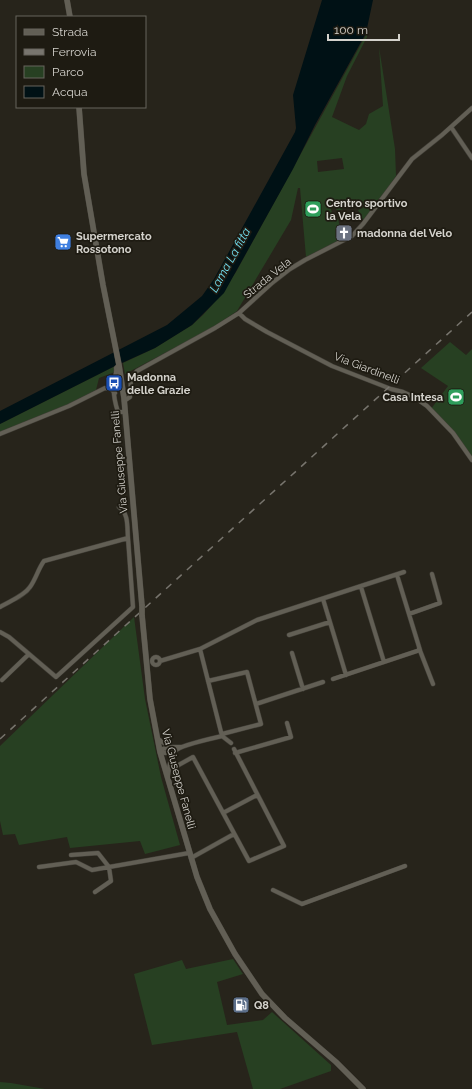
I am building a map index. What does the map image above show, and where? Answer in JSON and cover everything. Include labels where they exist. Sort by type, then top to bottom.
[{"type":"main road","points":[[67,0],[70,16]]},
{"type":"main road","name":"Via Giuseppe Fanelli","points":[[79,108],[84,174],[103,285],[119,365],[124,401],[147,670],[157,739],[167,777],[197,877],[210,909],[235,954],[262,994],[285,1018],[336,1062],[363,1089]]},
{"type":"street","name":"Strada Vela","points":[[124,401],[130,397],[131,378],[134,373],[239,313],[290,269],[352,236],[364,224],[409,163],[472,108]]},
{"type":"street","points":[[450,127],[472,158]]},
{"type":"street","name":"Via Giardinelli","points":[[239,313],[245,319],[267,332],[332,366],[414,397],[427,406],[453,433],[472,460]]},
{"type":"street","points":[[119,365],[116,368],[114,380],[115,393],[118,412],[125,412]]},
{"type":"street","points":[[0,434],[69,406],[105,388],[112,389],[115,393]]},
{"type":"street","points":[[0,632],[56,677],[133,607],[126,514],[123,509],[119,507]]},
{"type":"street","points":[[0,606],[18,597],[30,588],[39,567],[44,561],[128,538]]},
{"type":"street","points":[[160,661],[200,649],[257,620],[404,572]]},
{"type":"street","points":[[409,614],[440,603],[432,574]]},
{"type":"street","points":[[397,575],[420,650]]},
{"type":"street","points":[[397,575],[432,684]]},
{"type":"street","points":[[361,587],[384,662]]},
{"type":"street","points":[[323,599],[346,675]]},
{"type":"street","points":[[289,635],[330,622]]},
{"type":"street","points":[[200,649],[222,735],[231,743]]},
{"type":"street","points":[[333,679],[420,650]]},
{"type":"street","points":[[292,653],[303,689]]},
{"type":"street","points":[[2,680],[29,654]]},
{"type":"street","points":[[160,752],[165,754],[175,751],[181,747],[261,724],[247,672],[208,681]]},
{"type":"street","points":[[256,704],[323,682]]},
{"type":"street","points":[[175,767],[193,758],[249,861],[284,846],[234,751],[291,737],[287,723]]},
{"type":"street","points":[[157,739],[170,746],[181,747]]},
{"type":"street","points":[[160,752],[170,746]]},
{"type":"street","points":[[167,777],[175,751]]},
{"type":"street","points":[[223,813],[257,795]]},
{"type":"street","points":[[39,867],[76,862],[92,870],[190,855],[234,834]]},
{"type":"street","points":[[71,855],[98,853],[109,867],[111,881],[95,892]]},
{"type":"street","points":[[273,890],[302,904],[405,866]]},
{"type":"green space","points":[[367,33],[367,37],[347,76],[332,117],[359,130],[366,124],[369,114],[383,106],[379,47],[395,149],[396,176],[364,222],[358,210],[363,208],[360,200],[356,200],[354,202],[355,205],[337,211],[335,207],[331,209],[334,220],[338,219],[343,238],[306,257],[300,188],[298,188],[291,220],[237,311],[212,328],[125,374],[123,363],[155,348],[192,325],[212,305],[236,272]],"holes":[[[342,158],[344,169],[318,172],[317,161]]]},
{"type":"green space","name":"Casa Intesa","points":[[450,342],[466,355],[472,349],[472,459],[431,409],[448,386],[421,368]]},
{"type":"green space","points":[[115,366],[115,372],[99,378],[96,390],[69,404],[0,432],[0,424]]},
{"type":"green space","points":[[134,617],[145,699],[161,777],[180,845],[145,854],[140,841],[70,848],[67,837],[19,845],[15,834],[3,835],[0,821],[0,746]]},
{"type":"green space","points":[[233,959],[243,974],[217,982],[227,1025],[263,1020],[272,1012],[331,1065],[331,1071],[280,1089],[253,1089],[237,1032],[152,1045],[134,974],[182,960],[186,969]]},
{"type":"green space","points":[[0,1082],[11,1083],[45,1089],[0,1089]]},
{"type":"water","name":"Lama La fitta","points":[[322,0],[373,0],[366,33],[224,293],[192,325],[155,348],[113,367],[0,424],[0,411],[167,325],[202,296],[214,279],[295,132],[296,128],[293,95]]},
{"type":"railway","points":[[0,739],[472,312]]},
{"type":"place","name":"Centro sportivo la Vela","points":[[313,209]]},
{"type":"place","name":"madonna del Velo","points":[[344,233]]},
{"type":"place","name":"Supermercato Rossotono","points":[[63,242]]},
{"type":"place","name":"Madonna delle Grazie","points":[[114,383]]},
{"type":"place","name":"Casa Intesa","points":[[456,397]]},
{"type":"place","name":"Q8","points":[[241,1005]]}]
